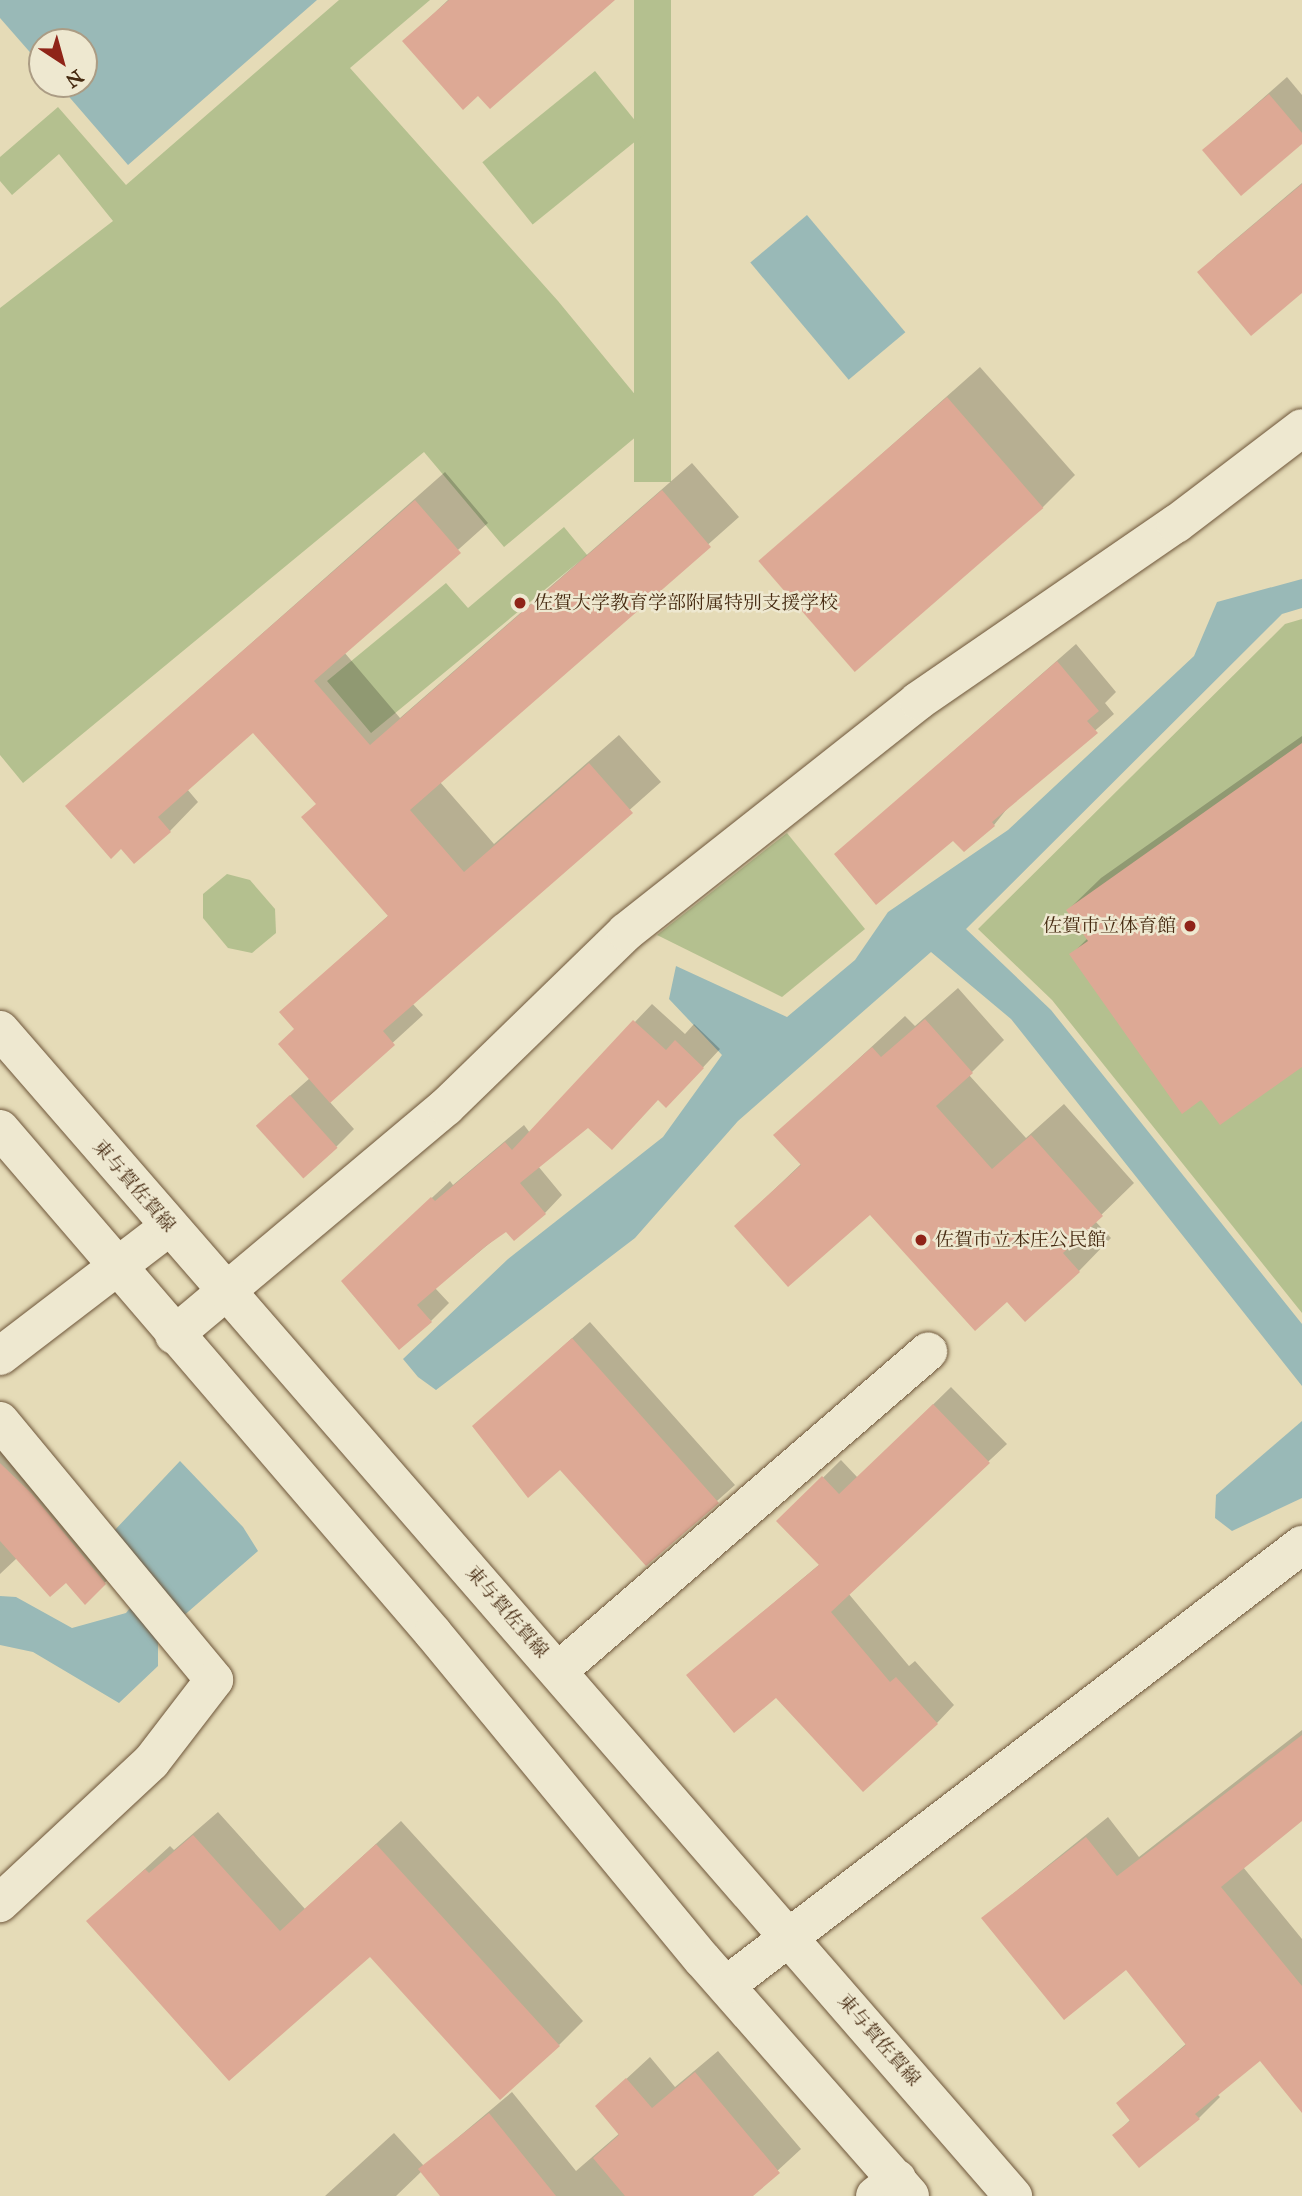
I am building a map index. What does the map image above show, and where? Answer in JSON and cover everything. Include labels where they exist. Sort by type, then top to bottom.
[{"type":"street","points":[[174,1335],[446,1107],[626,932],[918,701],[1176,524],[1302,428]]},
{"type":"street","name":"東与賀佐賀線","points":[[0,1030],[1013,2196]]},
{"type":"street","points":[[0,1129],[174,1335],[433,1633],[728,1984],[894,2191]]},
{"type":"street","points":[[0,1356],[169,1227]]},
{"type":"street","points":[[558,1671],[928,1352]]},
{"type":"street","points":[[0,1421],[215,1680],[202,1701],[151,1762],[0,1903]]},
{"type":"street","points":[[728,1984],[1302,1545]]},
{"type":"green space","points":[[339,0],[430,0],[350,68],[558,301],[656,420],[504,547],[424,452],[23,783],[0,755],[0,308],[113,221],[59,154],[12,195],[0,181],[0,157],[58,107],[126,185]]},
{"type":"green space","points":[[634,0],[671,0],[671,482],[634,482]]},
{"type":"green space","points":[[595,71],[645,133],[533,224],[482,162]]},
{"type":"green space","points":[[564,527],[587,555],[371,733],[327,681],[446,583],[468,608]]},
{"type":"green space","points":[[1302,619],[1302,1313],[1052,1000],[978,929],[1285,624]]},
{"type":"green space","points":[[787,833],[865,929],[782,997],[657,935]]},
{"type":"green space","points":[[227,874],[250,880],[275,909],[276,933],[252,953],[228,948],[203,918],[203,894]]},
{"type":"water","points":[[0,0],[317,0],[128,165],[70,98],[98,98],[98,28],[28,28],[28,50],[0,18]]},
{"type":"water","points":[[807,215],[905,332],[849,380],[750,263]]},
{"type":"water","points":[[1302,579],[1302,608],[1282,614],[966,929],[1051,1010],[1302,1324],[1302,1386],[1011,1019],[931,952],[738,1121],[635,1238],[436,1390],[418,1377],[403,1359],[508,1259],[663,1137],[722,1055],[669,999],[676,966],[787,1017],[855,960],[888,912],[1008,830],[1194,656],[1217,602]]},
{"type":"water","points":[[1302,1421],[1302,1498],[1232,1531],[1215,1518],[1216,1495]]},
{"type":"water","points":[[180,1461],[243,1527],[258,1551],[158,1638],[158,1666],[119,1703],[33,1652],[0,1645],[0,1596],[16,1597],[72,1628],[126,1613],[152,1581],[113,1532]]},
{"type":"building","points":[[449,0],[615,0],[490,109],[478,96],[463,110],[402,41]]},
{"type":"building","points":[[1269,94],[1302,133],[1302,144],[1241,196],[1202,150]]},
{"type":"building","points":[[1302,184],[1302,293],[1251,336],[1197,272]]},
{"type":"building","points":[[947,397],[1043,508],[855,672],[758,561]]},
{"type":"building","points":[[662,490],[711,547],[410,810],[464,872],[589,763],[633,813],[383,1031],[395,1045],[330,1103],[278,1044],[294,1029],[279,1012],[388,916],[301,817],[316,804],[253,733],[158,817],[171,832],[134,864],[121,849],[111,859],[65,806],[415,500],[461,553],[314,681],[370,745]]},
{"type":"building","points":[[1057,661],[1099,711],[1087,721],[1098,733],[992,822],[995,826],[964,852],[953,841],[876,905],[834,854]]},
{"type":"building","name":"佐賀市立体育館","points":[[1302,743],[1302,1067],[1220,1125],[1201,1100],[1182,1114],[1069,954],[1088,941],[1066,910]]},
{"type":"building","points":[[925,1019],[973,1073],[936,1106],[992,1169],[1031,1135],[1103,1216],[1063,1253],[1080,1272],[1025,1322],[1007,1302],[975,1331],[870,1215],[788,1287],[734,1226],[801,1165],[773,1135],[872,1047],[881,1057]]},
{"type":"building","points":[[633,1020],[666,1050],[675,1040],[704,1068],[666,1108],[658,1100],[612,1150],[588,1128],[520,1183],[546,1214],[514,1241],[506,1232],[486,1246],[417,1305],[432,1322],[399,1350],[341,1281],[431,1197],[435,1201],[505,1142],[512,1150]]},
{"type":"building","points":[[290,1095],[338,1148],[303,1179],[256,1126]]},
{"type":"building","points":[[572,1338],[719,1503],[646,1566],[560,1470],[528,1498],[472,1426]]},
{"type":"building","points":[[933,1404],[990,1463],[831,1612],[890,1682],[896,1677],[938,1724],[863,1792],[776,1698],[734,1733],[686,1675],[819,1565],[776,1521],[822,1476],[839,1494]]},
{"type":"building","points":[[0,1463],[32,1494],[106,1584],[85,1605],[66,1583],[50,1597],[0,1541]]},
{"type":"building","points":[[1302,1735],[1302,1821],[1221,1887],[1302,1986],[1302,2113],[1260,2061],[1195,2114],[1200,2119],[1139,2168],[1112,2135],[1130,2121],[1116,2103],[1186,2045],[1126,1970],[1064,2020],[981,1918],[1086,1837],[1117,1876]]},
{"type":"building","points":[[193,1835],[280,1931],[376,1844],[560,2046],[500,2100],[370,1957],[229,2081],[86,1921],[145,1869],[149,1873]]},
{"type":"building","points":[[695,2072],[780,2173],[753,2196],[625,2196],[593,2158],[619,2135],[595,2106],[626,2078],[652,2108]]},
{"type":"building","points":[[489,2113],[556,2196],[440,2196],[418,2169]]},
{"type":"place","name":"佐賀大学教育学部附属特別支援学校","points":[[520,603]]},
{"type":"place","name":"佐賀市立体育館","points":[[1190,926]]},
{"type":"place","name":"佐賀市立本庄公民館","points":[[921,1240]]}]
